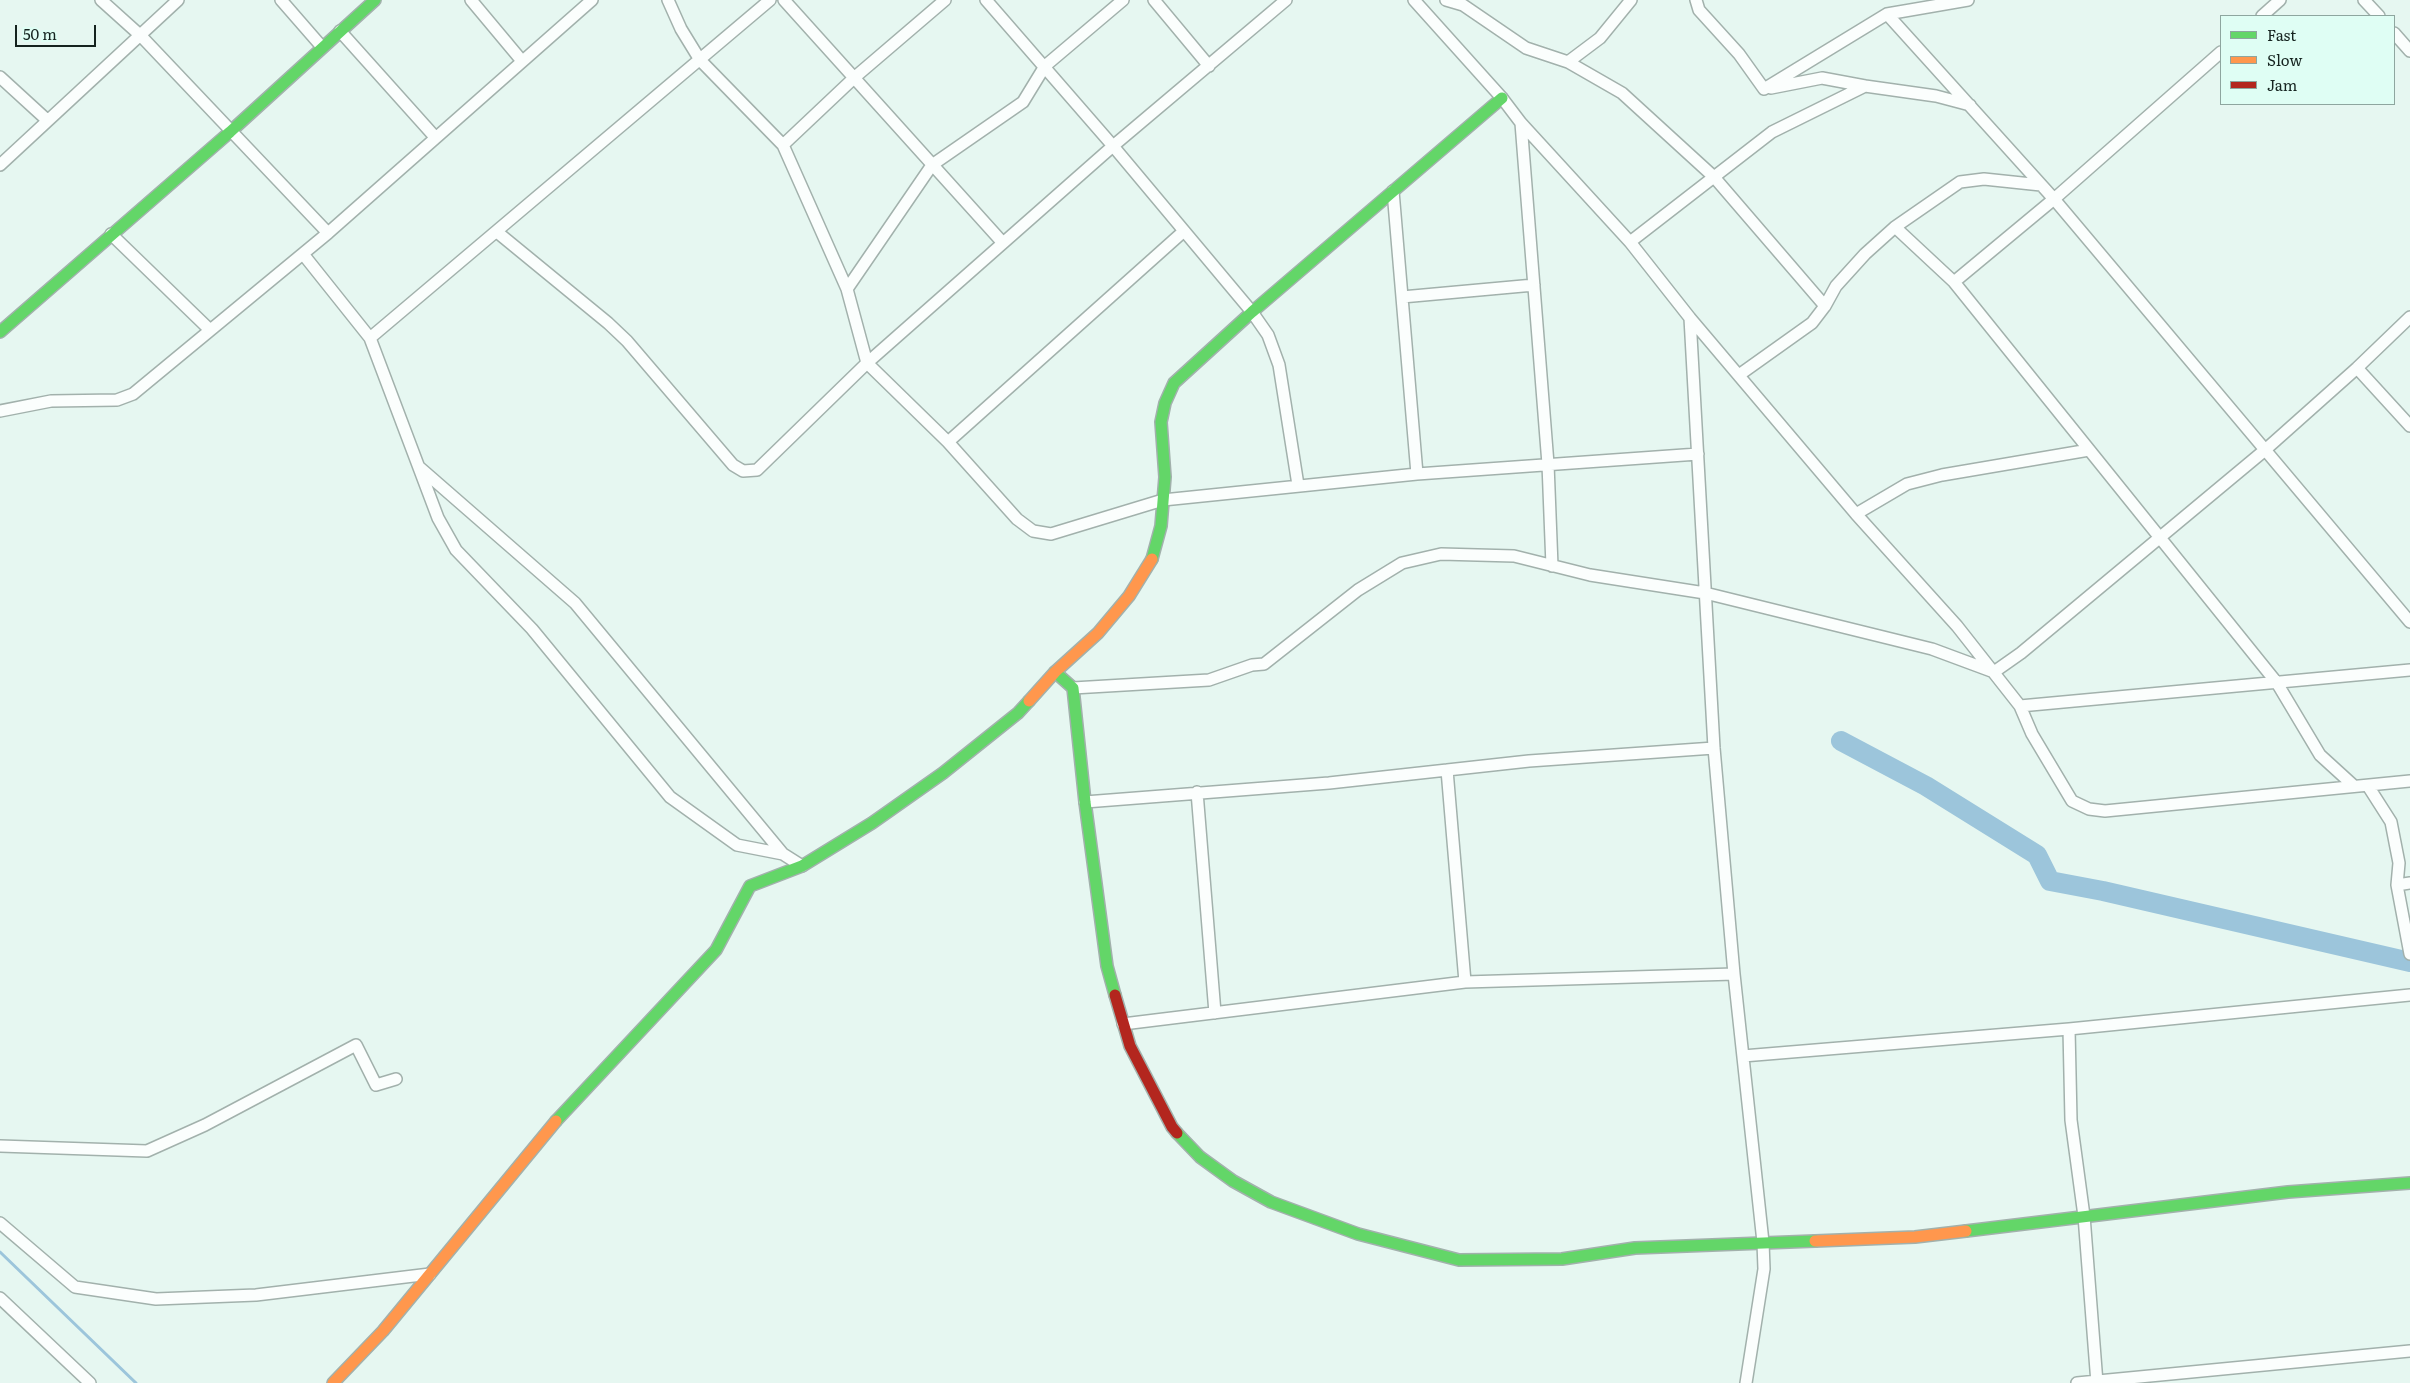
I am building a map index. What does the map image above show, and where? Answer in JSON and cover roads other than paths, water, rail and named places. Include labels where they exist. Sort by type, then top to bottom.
[{"type":"street","points":[[101,0],[142,36],[230,132],[328,233]]},
{"type":"street","points":[[0,166],[47,120],[142,36],[178,0]]},
{"type":"street","points":[[280,0],[322,47]]},
{"type":"street","points":[[0,332],[230,132],[375,0]]},
{"type":"street","points":[[471,0],[522,61]]},
{"type":"street","points":[[0,411],[50,401],[117,400],[133,394],[328,233],[592,0]]},
{"type":"street","points":[[668,0],[681,29],[700,60],[784,145],[847,289],[867,364],[948,442],[1017,519],[1033,531],[1051,534],[1163,500],[1298,484],[1698,454]]},
{"type":"street","points":[[370,338],[770,0]]},
{"type":"street","points":[[784,0],[1003,243]]},
{"type":"street","points":[[784,145],[855,77],[945,0]]},
{"type":"street","points":[[986,0],[1113,146],[1252,312],[1268,336],[1279,365],[1298,484]]},
{"type":"street","points":[[847,289],[932,165],[1023,102],[1045,66],[1122,0]]},
{"type":"street","points":[[1154,0],[1209,66]]},
{"type":"street","points":[[497,232],[621,335],[733,465],[743,471],[756,470],[867,364],[1003,243],[1113,146],[1286,0]]},
{"type":"street","points":[[1414,0],[1502,98],[1521,123],[1630,242],[1690,318],[1856,514],[1957,626],[2020,706],[2032,734],[2072,800],[2089,809],[2106,811],[2410,781]]},
{"type":"street","points":[[1446,0],[1463,5],[1526,48],[1568,62],[1622,93],[1714,177],[1825,306]]},
{"type":"street","points":[[1568,62],[1600,38],[1631,0]]},
{"type":"street","points":[[1696,0],[1699,10],[1739,54],[1764,89]]},
{"type":"street","points":[[1764,89],[1887,14],[1968,0]]},
{"type":"street","points":[[2263,15],[2280,0]]},
{"type":"street","points":[[2364,0],[2378,15]]},
{"type":"street","points":[[1887,14],[2054,199],[2410,622]]},
{"type":"street","points":[[340,31],[435,138]]},
{"type":"street","points":[[2395,34],[2410,51]]},
{"type":"street","points":[[1954,282],[2054,199],[2220,53]]},
{"type":"street","points":[[0,77],[47,120]]},
{"type":"street","points":[[1764,89],[1822,78],[1936,96],[1970,105]]},
{"type":"street","points":[[1630,242],[1772,132],[1865,86]]},
{"type":"street","points":[[333,1383],[383,1331],[550,1128],[716,950],[750,886],[802,866],[872,823],[943,773],[1018,713],[1055,672],[1098,633],[1129,596],[1151,561],[1161,526],[1163,500],[1164,477],[1161,422],[1165,402],[1174,383],[1252,312],[1502,98]]},
{"type":"street","points":[[1521,123],[1548,464],[1552,566]]},
{"type":"street","points":[[1739,375],[1812,323],[1825,306],[1836,286],[1865,254],[1896,227],[1960,182],[1984,180],[2041,185]]},
{"type":"street","points":[[1393,192],[1418,474]]},
{"type":"street","points":[[1896,227],[1954,282],[2277,683],[2320,755],[2354,786]]},
{"type":"street","points":[[948,442],[1184,231]]},
{"type":"street","points":[[111,234],[210,330]]},
{"type":"street","points":[[303,254],[370,338],[438,518],[456,550],[532,629],[670,797],[737,845],[783,854]]},
{"type":"street","points":[[1402,297],[1534,285]]},
{"type":"street","points":[[1994,672],[2028,647],[2159,535],[2264,450],[2357,368],[2410,316]]},
{"type":"street","points":[[1690,318],[1714,748],[1734,974],[1763,1242],[1764,1269],[1746,1383]]},
{"type":"street","points":[[2357,368],[2410,426]]},
{"type":"street","points":[[1856,514],[1907,484],[1942,475],[2089,450]]},
{"type":"street","points":[[418,466],[575,603],[783,854],[802,866]]},
{"type":"street","points":[[1073,688],[1209,680],[1252,665],[1264,664],[1358,590],[1402,562],[1442,554],[1514,556],[1590,575],[1705,593],[1932,649],[1994,672]]},
{"type":"street","points":[[2020,706],[2410,670]]},
{"type":"street","points":[[1055,672],[1073,688],[1085,802],[1107,966],[1130,1046],[1172,1127],[1200,1157],[1233,1181],[1271,1202],[1358,1234],[1459,1260],[1562,1259],[1635,1248],[1763,1242],[1827,1242],[1915,1237],[2288,1192],[2410,1183]]},
{"type":"street","points":[[1085,802],[1338,782],[1529,761],[1714,748]]},
{"type":"street","points":[[1447,770],[1465,982]]},
{"type":"street","points":[[2368,786],[2390,822],[2399,863],[2397,885],[2410,954]]},
{"type":"street","points":[[1197,792],[1215,1013]]},
{"type":"street","points":[[2397,885],[2410,883]]},
{"type":"street","points":[[1123,1024],[1465,982],[1734,974]]},
{"type":"street","points":[[1743,1056],[2069,1029],[2410,995]]},
{"type":"street","points":[[2069,1029],[2071,1120],[2084,1216],[2097,1382]]},
{"type":"street","points":[[0,1146],[147,1151],[205,1125],[356,1045],[376,1085],[396,1079]]},
{"type":"street","points":[[0,1223],[75,1287],[156,1299],[256,1295],[430,1274]]},
{"type":"street","points":[[0,1298],[90,1383]]},
{"type":"street","points":[[2078,1383],[2410,1351]]},
{"type":"waterway","points":[[1841,741],[1926,786],[2037,855],[2050,881],[2103,891],[2410,962]]},
{"type":"waterway","points":[[0,1252],[136,1383]]}]
